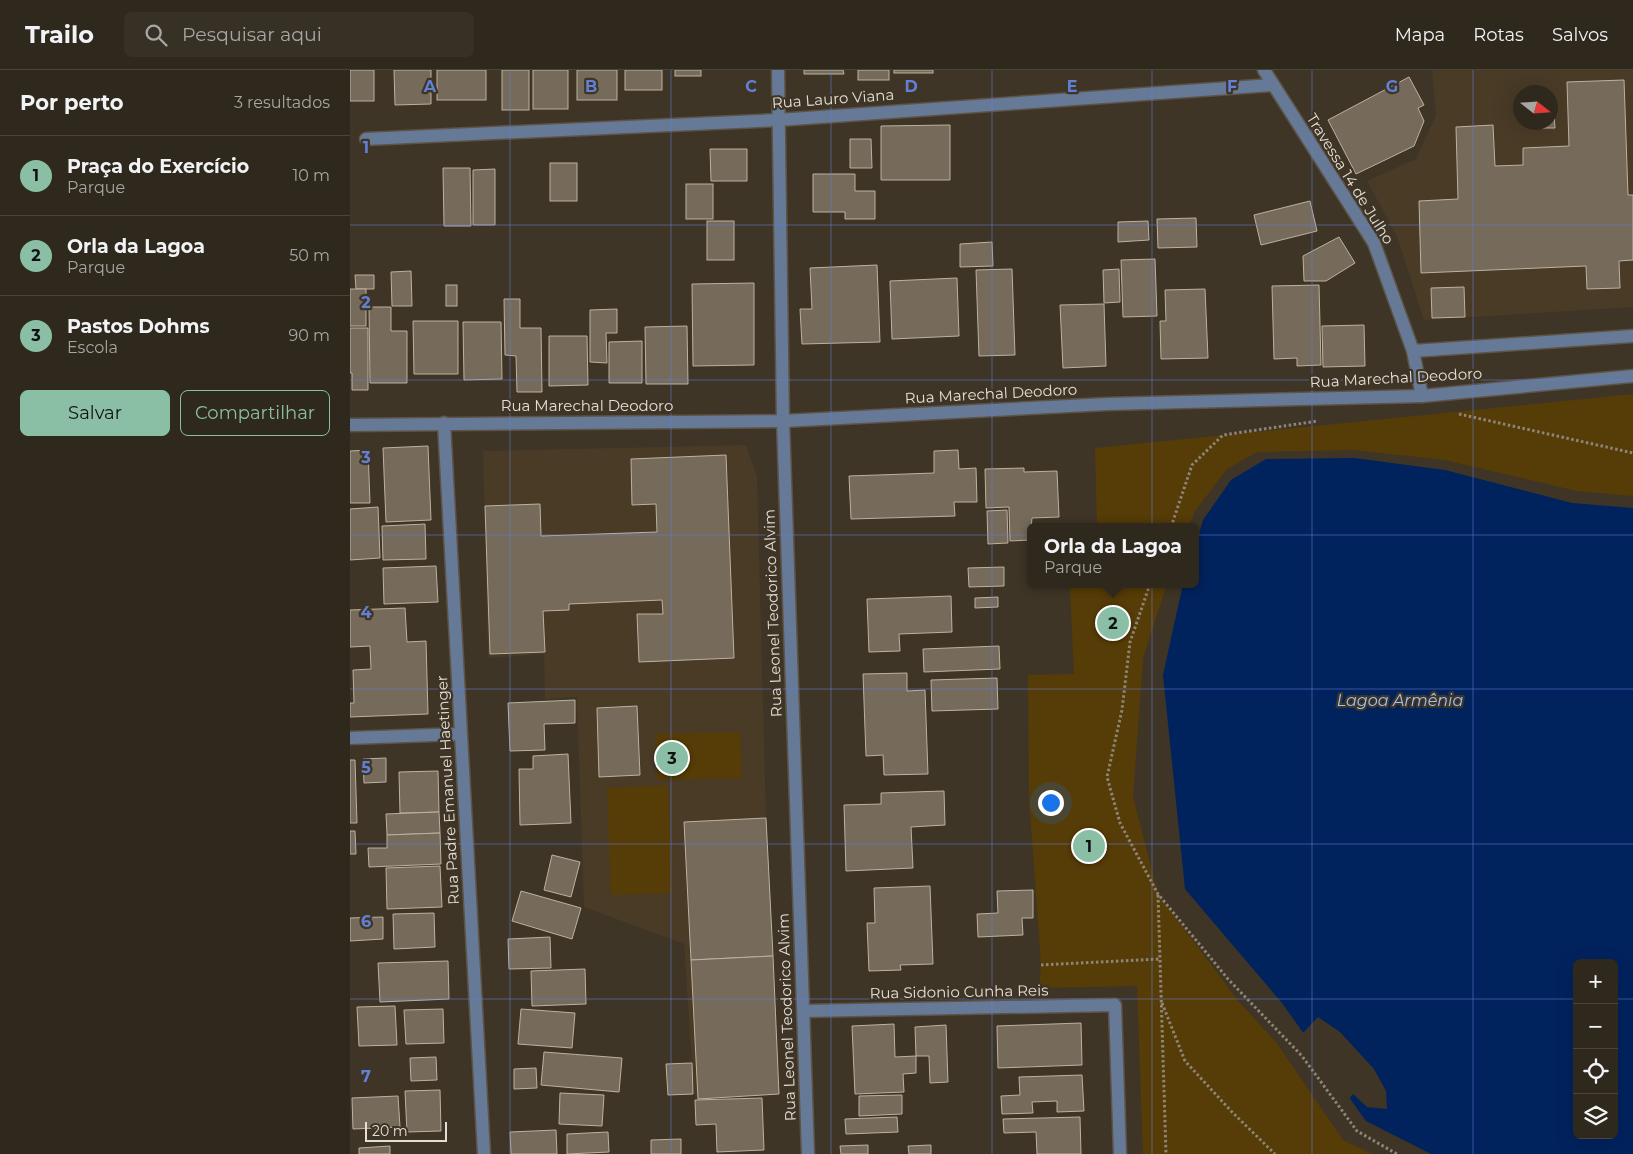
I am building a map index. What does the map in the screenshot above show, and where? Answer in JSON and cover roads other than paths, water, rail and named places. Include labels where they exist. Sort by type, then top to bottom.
[{"type":"street","name":"Rua Leonel Teodorico Alvim","points":[[778,70],[783,421],[808,1154]]},
{"type":"street","name":"Travessa 14 de Julho","points":[[1264,70],[1374,243],[1413,351],[1422,396]]},
{"type":"street","name":"Rua Lauro Viana","points":[[366,139],[778,120],[1272,85]]},
{"type":"street","name":"Rua Marechal Deodoro","points":[[1413,351],[1633,336]]},
{"type":"street","name":"Rua Marechal Deodoro","points":[[350,425],[783,421],[1107,404],[1422,396],[1633,376]]},
{"type":"street","name":"Rua Padre Emanuel Haetinger","points":[[444,423],[484,1154]]},
{"type":"street","points":[[350,738],[461,734]]},
{"type":"street","name":"Rua Sidonio Cunha Reis","points":[[804,1011],[1115,1005],[1120,1154]]},
{"type":"water","name":"Lagoa Armênia","points":[[1354,458],[1445,470],[1572,503],[1633,508],[1633,1154],[1431,1154],[1366,1121],[1282,1003],[1185,889],[1163,675],[1182,588],[1199,588],[1199,534],[1203,520],[1231,480],[1266,459]]},
{"type":"place","name":"Orla da Lagoa","points":[[1113,623]]},
{"type":"place","name":"Pastos Dohms","points":[[672,758]]},
{"type":"place","name":"Praça do Exercício","points":[[1089,846]]}]
